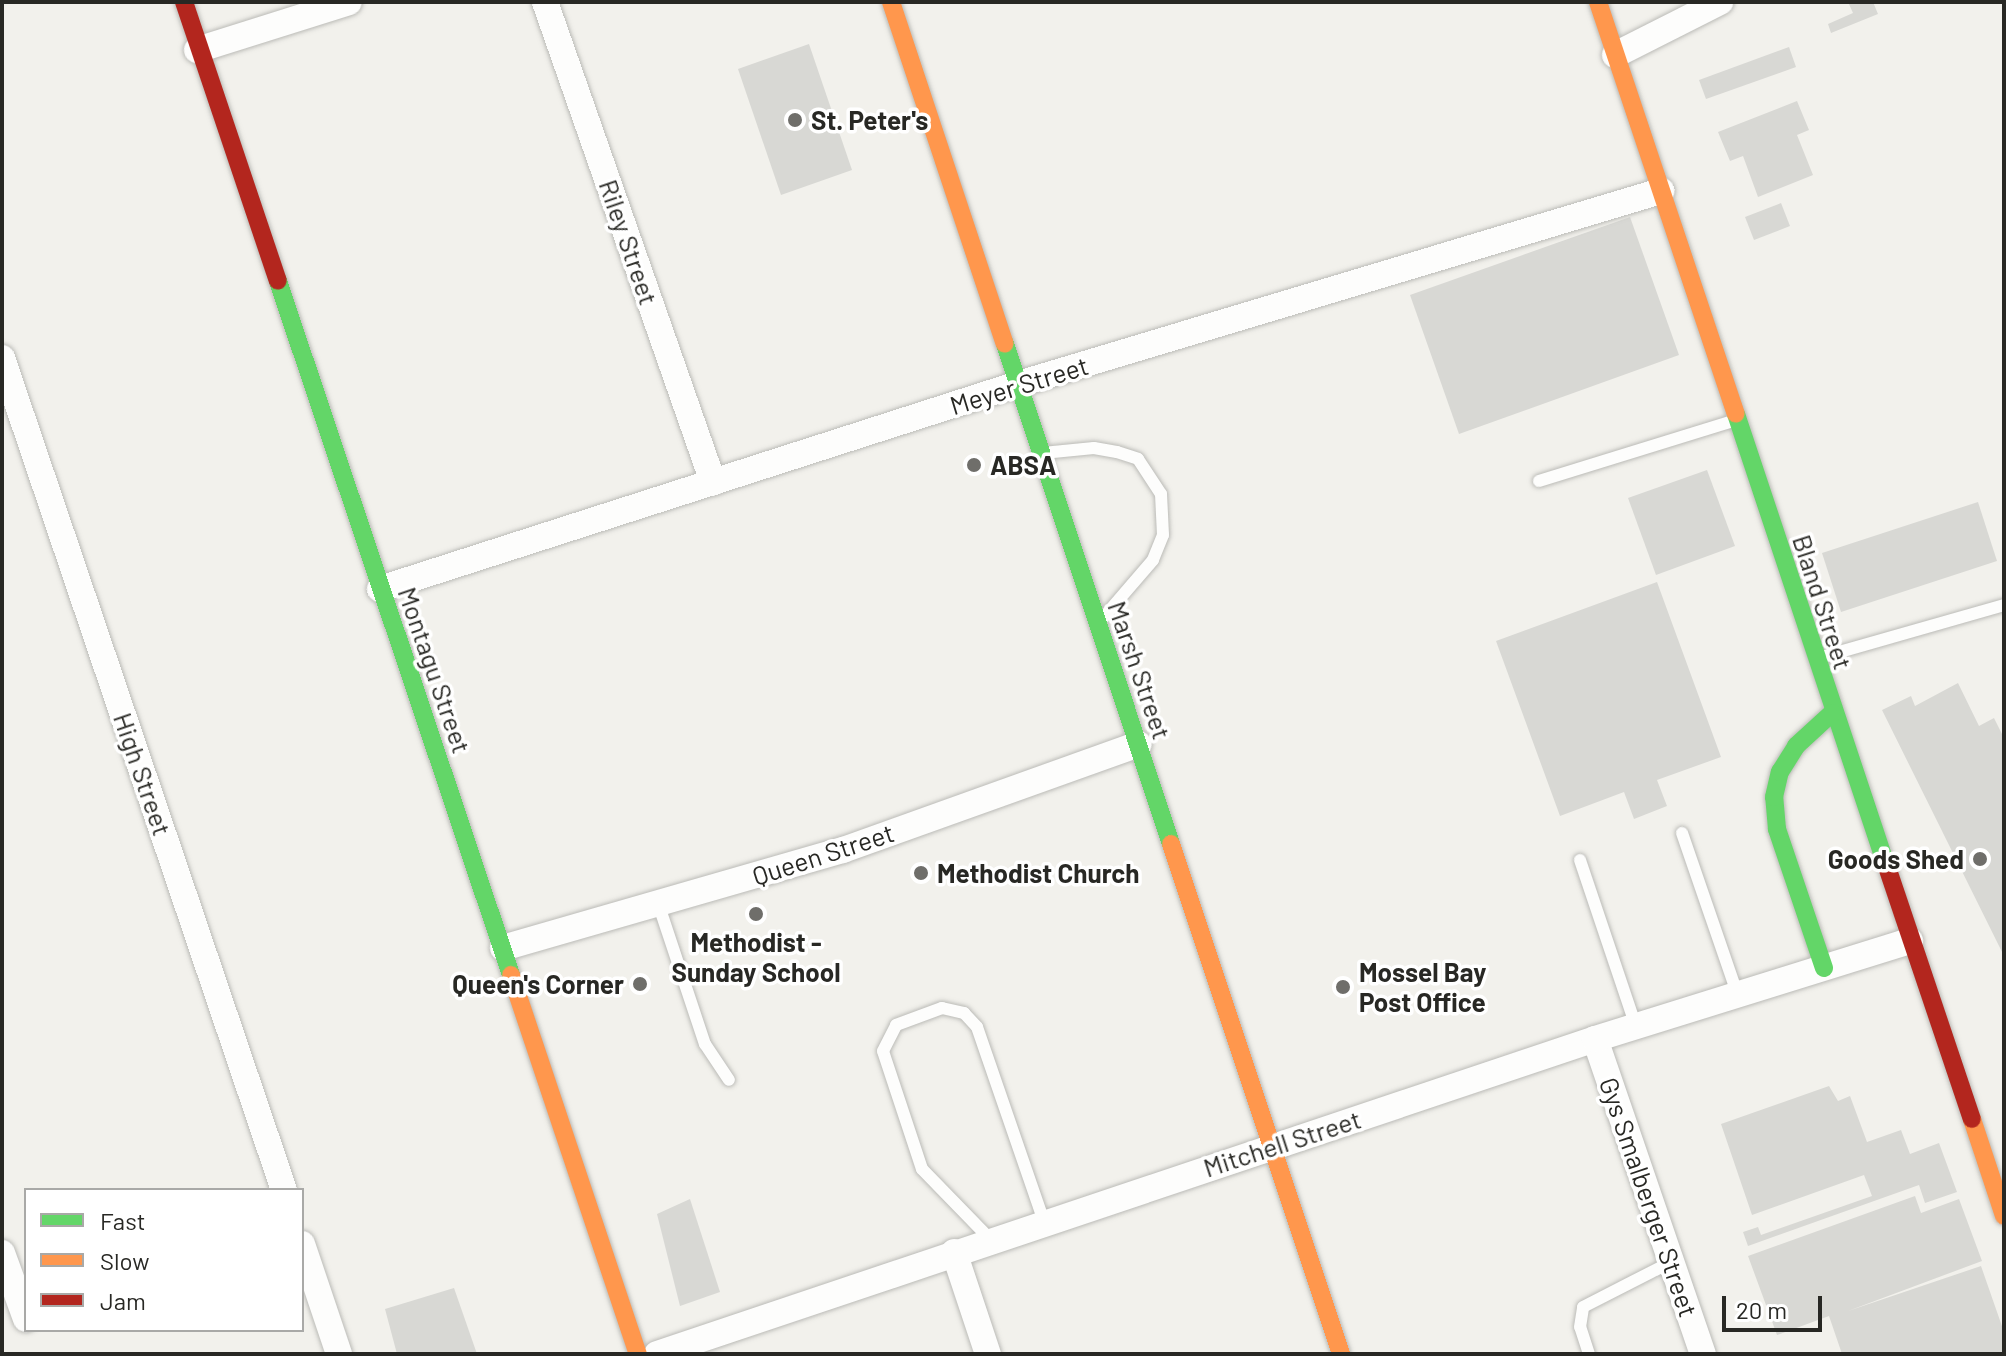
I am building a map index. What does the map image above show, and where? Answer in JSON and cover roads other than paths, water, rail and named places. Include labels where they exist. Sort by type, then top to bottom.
[{"type":"street","name":"Montagu Street","points":[[184,2],[197,50],[638,1354]]},
{"type":"street","points":[[197,50],[349,2]]},
{"type":"street","name":"Riley Street","points":[[545,2],[713,482]]},
{"type":"street","name":"Marsh Street","points":[[891,2],[1015,385],[1139,744],[1341,1354]]},
{"type":"street","name":"Bland Street","points":[[1598,2],[1832,713],[2004,1216]]},
{"type":"street","points":[[1615,55],[1720,2]]},
{"type":"street","name":"Meyer Street","points":[[380,589],[1015,385],[1661,191]]},
{"type":"street","name":"High Street","points":[[2,358],[283,1188]]},
{"type":"street","points":[[1824,968],[1777,829],[1774,797],[1780,772],[1796,746],[1832,713]]},
{"type":"street","name":"Queen Street","points":[[503,948],[843,850],[1139,744]]},
{"type":"street","name":"Mitchell Street","points":[[657,1354],[1595,1039],[1910,941]]},
{"type":"street","name":"Gys Smalberger Street","points":[[1595,1039],[1703,1354]]},
{"type":"street","points":[[304,1250],[339,1354]]},
{"type":"street","points":[[954,1252],[988,1354]]},
{"type":"street","points":[[2,1253],[24,1314]]},
{"type":"lane","points":[[1539,481],[1736,420]]},
{"type":"lane","points":[[1039,453],[1094,448],[1138,459],[1161,494],[1163,535],[1153,560],[1125,599],[1097,623]]},
{"type":"lane","points":[[1815,659],[2004,605]]},
{"type":"lane","points":[[1682,833],[1737,993]]},
{"type":"lane","points":[[1580,860],[1636,1026]]},
{"type":"lane","points":[[658,903],[705,1044],[729,1080]]},
{"type":"lane","points":[[991,1240],[922,1169],[883,1051],[896,1025],[942,1008],[970,1019],[1044,1222]]},
{"type":"lane","points":[[1589,1354],[1580,1327],[1583,1307],[1671,1262]]},
{"type":"place","name":"St. Peter's","points":[[795,120]]},
{"type":"place","name":"ABSA","points":[[974,465]]},
{"type":"place","name":"Goods Shed","points":[[1980,859]]},
{"type":"place","name":"Methodist Church","points":[[921,873]]},
{"type":"place","name":"Methodist - Sunday School","points":[[756,914]]},
{"type":"place","name":"Queen's Corner","points":[[640,984]]},
{"type":"place","name":"Mossel Bay Post Office","points":[[1343,987]]}]
